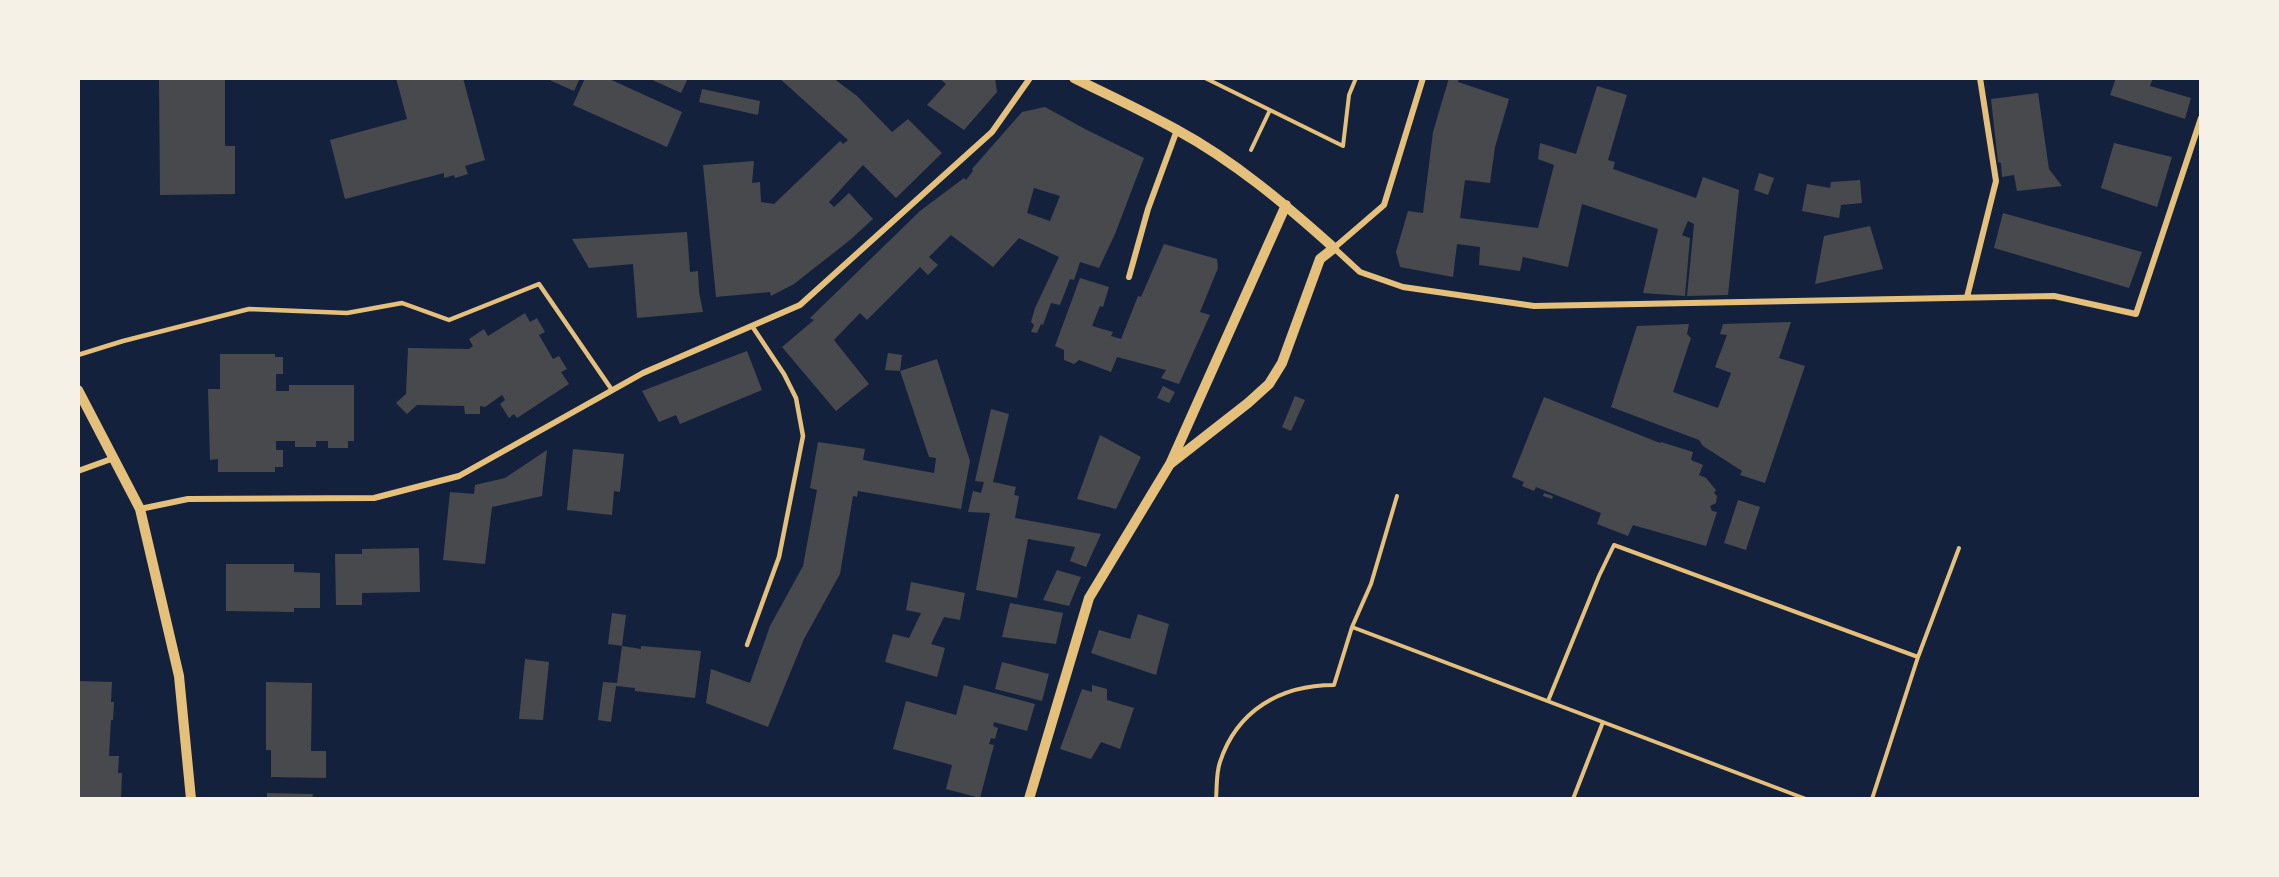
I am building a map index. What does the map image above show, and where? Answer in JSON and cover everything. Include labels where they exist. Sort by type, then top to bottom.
[{"type":"street","points":[[140,509],[188,498],[374,498],[459,476],[643,374],[800,305],[992,132],[1030,78]]},
{"type":"street","points":[[1074,78],[1178,130],[1236,167],[1286,205],[1360,272],[1403,287],[1534,306],[2054,296],[2136,314],[2201,117]]},
{"type":"street","points":[[1170,464],[1269,384],[1282,363],[1320,259],[1384,205],[1423,78]]},
{"type":"street","points":[[1967,297],[1996,181],[1980,78]]},
{"type":"street","points":[[1129,277],[1148,209],[1178,130]]},
{"type":"street","points":[[1029,799],[1089,598],[1170,464],[1286,205]]},
{"type":"street","points":[[78,390],[140,509],[179,676],[191,799]]},
{"type":"street","points":[[78,471],[114,458]]},
{"type":"lane","points":[[78,355],[123,341],[249,309],[347,313],[402,303],[449,320],[539,284],[612,390]]},
{"type":"lane","points":[[747,645],[779,556],[803,436],[796,398],[784,374],[752,326]]},
{"type":"path","points":[[1205,78],[1343,146],[1348,95],[1356,78]]},
{"type":"path","points":[[1236,167],[1252,148],[1270,110]]},
{"type":"path","points":[[1216,799],[1219,764],[1234,731],[1257,707],[1290,690],[1334,685],[1352,627],[1371,584],[1397,495]]},
{"type":"path","points":[[1548,701],[1614,545],[1918,657]]},
{"type":"path","points":[[1872,799],[1918,657],[1959,548]]},
{"type":"path","points":[[1352,627],[1806,799]]},
{"type":"path","points":[[1573,799],[1603,722]]},
{"type":"building","points":[[159,78],[225,78],[225,146],[235,146],[235,194],[160,195]]},
{"type":"building","points":[[396,78],[463,78],[485,160],[465,166],[468,174],[455,178],[454,175],[444,178],[444,173],[345,199],[330,140],[407,119]]},
{"type":"building","points":[[545,78],[580,78],[574,91]]},
{"type":"building","points":[[585,78],[607,78],[682,112],[667,147],[573,105]]},
{"type":"building","points":[[648,78],[688,78],[681,93]]},
{"type":"building","points":[[779,78],[833,78],[857,96],[892,132],[908,119],[942,153],[896,198],[863,165],[829,202],[834,207],[849,193],[873,219],[850,240],[794,284],[771,296],[770,292],[716,297],[703,165],[754,161],[752,183],[760,182],[761,202],[774,204],[840,141],[843,144],[848,140]]},
{"type":"building","points":[[939,78],[995,78],[997,92],[964,130],[927,105],[946,84]]},
{"type":"building","points":[[1449,78],[1459,78],[1458,82],[1509,99],[1495,147],[1490,183],[1465,180],[1460,218],[1538,228],[1554,165],[1538,159],[1540,143],[1576,154],[1597,86],[1627,95],[1608,160],[1615,162],[1613,169],[1696,198],[1703,177],[1739,190],[1728,295],[1687,296],[1694,224],[1688,221],[1682,235],[1690,238],[1685,296],[1643,293],[1658,229],[1582,204],[1568,267],[1523,257],[1520,271],[1479,265],[1480,247],[1457,244],[1453,277],[1400,267],[1396,252],[1408,211],[1423,213],[1433,132]]},
{"type":"building","points":[[2116,78],[2153,78],[2150,86],[2191,98],[2185,119],[2110,95]]},
{"type":"building","points":[[702,89],[760,101],[758,115],[699,102]]},
{"type":"building","points":[[2038,93],[2049,169],[2062,186],[2017,191],[2014,175],[2002,177],[2001,163],[1998,162],[1991,99]]},
{"type":"building","points":[[1045,107],[1144,158],[1115,234],[1099,268],[1080,262],[1074,280],[1070,279],[1060,305],[1051,303],[1043,325],[1041,324],[1037,333],[1031,332],[1034,325],[1031,322],[1035,308],[1059,257],[1019,238],[993,267],[951,235],[929,257],[938,265],[928,275],[920,267],[867,320],[860,313],[834,340],[869,384],[836,411],[782,347],[814,320],[810,318],[920,211],[964,178],[966,180],[973,171],[972,169],[1022,112]],"holes":[[[1034,188],[1060,196],[1050,221],[1027,213]]]},
{"type":"building","points":[[2114,143],[2172,157],[2157,207],[2101,188]]},
{"type":"building","points":[[1759,173],[1774,178],[1768,195],[1754,190]]},
{"type":"building","points":[[1860,180],[1862,203],[1841,205],[1839,218],[1802,211],[1807,184],[1830,188],[1831,182]]},
{"type":"building","points":[[2003,213],[2142,252],[2129,288],[1994,248]]},
{"type":"building","points":[[1870,226],[1883,269],[1815,284],[1824,236]]},
{"type":"building","points":[[687,232],[690,272],[698,271],[703,312],[637,318],[633,264],[589,268],[572,239]]},
{"type":"building","points":[[1164,244],[1217,259],[1218,268],[1200,312],[1210,315],[1179,384],[1161,378],[1166,370],[1117,357],[1111,372],[1079,360],[1074,364],[1064,360],[1064,350],[1055,346],[1080,278],[1109,287],[1103,307],[1100,306],[1092,326],[1113,332],[1111,336],[1121,339],[1138,296],[1141,297]]},
{"type":"building","points":[[525,313],[530,322],[537,318],[545,332],[539,335],[553,359],[559,356],[567,369],[561,372],[569,384],[517,418],[514,414],[509,418],[500,404],[505,400],[502,395],[485,407],[480,406],[480,414],[465,414],[464,406],[417,405],[407,414],[396,403],[406,394],[408,348],[469,349],[473,346],[469,339],[484,329],[488,336]]},
{"type":"building","points":[[1791,322],[1779,358],[1805,366],[1765,483],[1740,475],[1742,471],[1703,446],[1699,440],[1611,407],[1637,326],[1689,324],[1687,334],[1691,338],[1673,392],[1718,408],[1731,373],[1715,367],[1727,335],[1720,334],[1723,324]]},
{"type":"building","points":[[747,351],[762,390],[680,424],[676,415],[659,422],[642,391]]},
{"type":"building","points":[[888,353],[902,355],[900,371],[885,370]]},
{"type":"building","points":[[220,354],[275,354],[275,357],[283,357],[283,374],[276,374],[276,391],[289,391],[289,385],[354,385],[354,441],[348,441],[348,448],[328,448],[328,441],[316,441],[316,447],[295,447],[295,441],[276,441],[276,450],[283,450],[283,467],[275,467],[275,472],[218,472],[218,459],[210,460],[208,389],[220,389]]},
{"type":"building","points":[[937,359],[970,461],[961,509],[858,491],[857,497],[853,496],[840,574],[804,639],[768,727],[706,703],[711,669],[750,683],[770,626],[803,566],[817,490],[810,488],[818,442],[865,449],[863,460],[934,473],[936,458],[929,457],[900,371]]},
{"type":"building","points":[[1163,386],[1175,392],[1169,403],[1157,398]]},
{"type":"building","points":[[1295,396],[1305,400],[1291,431],[1282,427]]},
{"type":"building","points":[[1544,397],[1660,443],[1693,452],[1691,460],[1703,465],[1699,475],[1706,478],[1716,490],[1714,493],[1717,496],[1716,503],[1710,506],[1712,511],[1717,512],[1706,546],[1633,525],[1628,536],[1597,524],[1601,513],[1536,487],[1534,491],[1522,486],[1524,482],[1512,477]]},
{"type":"building","points":[[991,409],[1009,414],[993,482],[1016,487],[1014,495],[1019,496],[1015,518],[1101,534],[1086,567],[1070,561],[1075,547],[1028,539],[1017,598],[976,590],[990,513],[968,512],[973,491],[981,493],[984,482],[975,481]]},
{"type":"building","points":[[1100,435],[1141,457],[1116,509],[1077,499]]},
{"type":"building","points":[[573,449],[624,454],[620,492],[614,491],[612,515],[567,510]]},
{"type":"building","points":[[547,450],[542,496],[492,507],[485,564],[443,560],[450,492],[474,494],[475,485],[505,478]]},
{"type":"building","points":[[1544,493],[1553,496],[1552,499],[1543,496]]},
{"type":"building","points":[[1738,500],[1760,507],[1746,550],[1724,543]]},
{"type":"building","points":[[419,548],[420,592],[362,593],[362,605],[336,605],[335,554],[362,554],[362,549]]},
{"type":"building","points":[[226,564],[294,564],[294,572],[320,573],[320,608],[294,608],[294,612],[226,611]]},
{"type":"building","points":[[1057,570],[1081,577],[1069,606],[1043,600]]},
{"type":"building","points":[[911,582],[965,593],[960,620],[944,617],[931,644],[945,648],[937,677],[885,662],[893,634],[909,638],[921,613],[906,610]]},
{"type":"building","points":[[1010,603],[1063,613],[1056,644],[1002,637]]},
{"type":"building","points":[[612,613],[626,615],[622,646],[608,644]]},
{"type":"building","points":[[1138,614],[1169,624],[1156,675],[1091,653],[1099,630],[1130,639]]},
{"type":"building","points":[[622,646],[701,651],[695,698],[635,691],[635,688],[616,686],[611,722],[598,720],[603,682],[617,683]]},
{"type":"building","points":[[525,659],[549,662],[543,720],[519,719]]},
{"type":"building","points":[[1002,662],[1049,674],[1042,701],[995,689]]},
{"type":"building","points":[[78,681],[112,682],[111,702],[114,702],[109,756],[119,756],[118,773],[122,773],[121,799],[78,799]]},
{"type":"building","points":[[266,682],[312,683],[311,751],[326,751],[326,778],[271,777],[271,750],[266,750]]},
{"type":"building","points":[[964,685],[1035,704],[1027,731],[994,722],[993,726],[998,728],[995,739],[991,738],[989,744],[994,745],[980,798],[946,789],[952,765],[893,749],[906,701],[956,715]]},
{"type":"building","points":[[1092,685],[1107,689],[1107,700],[1134,708],[1120,749],[1101,742],[1091,759],[1060,749],[1082,689],[1092,692]]},
{"type":"building","points":[[267,793],[313,794],[312,799],[267,799]]}]
